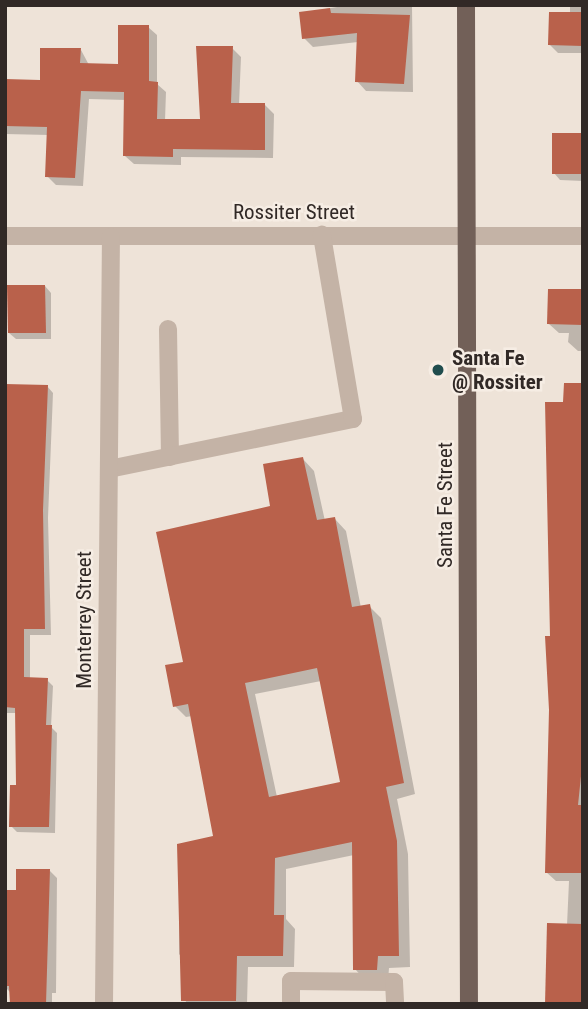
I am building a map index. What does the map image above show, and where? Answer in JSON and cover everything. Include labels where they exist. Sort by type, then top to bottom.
[{"type":"main road","name":"Santa Fe Street","points":[[466,5],[469,1004]]},
{"type":"street","points":[[108,470],[353,419],[322,235]]},
{"type":"street","name":"Rossiter Street","points":[[5,236],[583,236]]},
{"type":"street","name":"Monterrey Street","points":[[104,1004],[111,237]]},
{"type":"street","points":[[168,329],[170,457]]},
{"type":"street","points":[[291,1004],[291,981],[394,982],[395,1004]]},
{"type":"building","points":[[330,8],[331,13],[410,15],[404,84],[355,82],[357,33],[302,39],[299,12]]},
{"type":"building","points":[[549,12],[583,12],[583,46],[548,45]]},
{"type":"building","points":[[118,25],[149,25],[149,81],[158,82],[157,119],[200,119],[196,46],[233,46],[231,103],[265,103],[265,150],[173,149],[173,157],[123,156],[124,92],[81,91],[75,178],[45,177],[47,127],[5,126],[5,79],[40,80],[40,48],[81,48],[80,63],[118,64]]},
{"type":"building","points":[[552,133],[583,133],[583,174],[552,174]]},
{"type":"building","points":[[7,285],[45,285],[46,333],[8,333]]},
{"type":"building","points":[[548,289],[583,289],[583,325],[547,324]]},
{"type":"building","points":[[564,383],[583,383],[583,757],[578,805],[583,805],[583,873],[545,873],[549,710],[545,636],[550,636],[545,402],[563,402]]},
{"type":"building","points":[[5,384],[48,385],[43,510],[45,629],[24,629],[24,677],[48,678],[46,725],[52,725],[49,827],[9,827],[10,785],[16,785],[15,708],[5,707]]},
{"type":"building","points":[[303,457],[317,520],[335,517],[352,607],[370,604],[404,783],[386,787],[397,841],[399,956],[378,956],[377,970],[353,970],[352,842],[275,858],[274,915],[284,915],[283,956],[237,956],[236,1001],[181,1001],[177,844],[213,836],[188,704],[173,707],[165,665],[183,662],[156,532],[270,506],[263,464]],"holes":[[[317,668],[340,782],[269,797],[245,683]]]},
{"type":"building","points":[[16,869],[50,869],[46,1004],[10,1004],[9,986],[5,986],[5,890],[16,890]]},
{"type":"building","points":[[547,923],[583,924],[583,1004],[545,1004]]},
{"type":"place","name":"Santa Fe @ Rossiter","points":[[438,370]]}]
